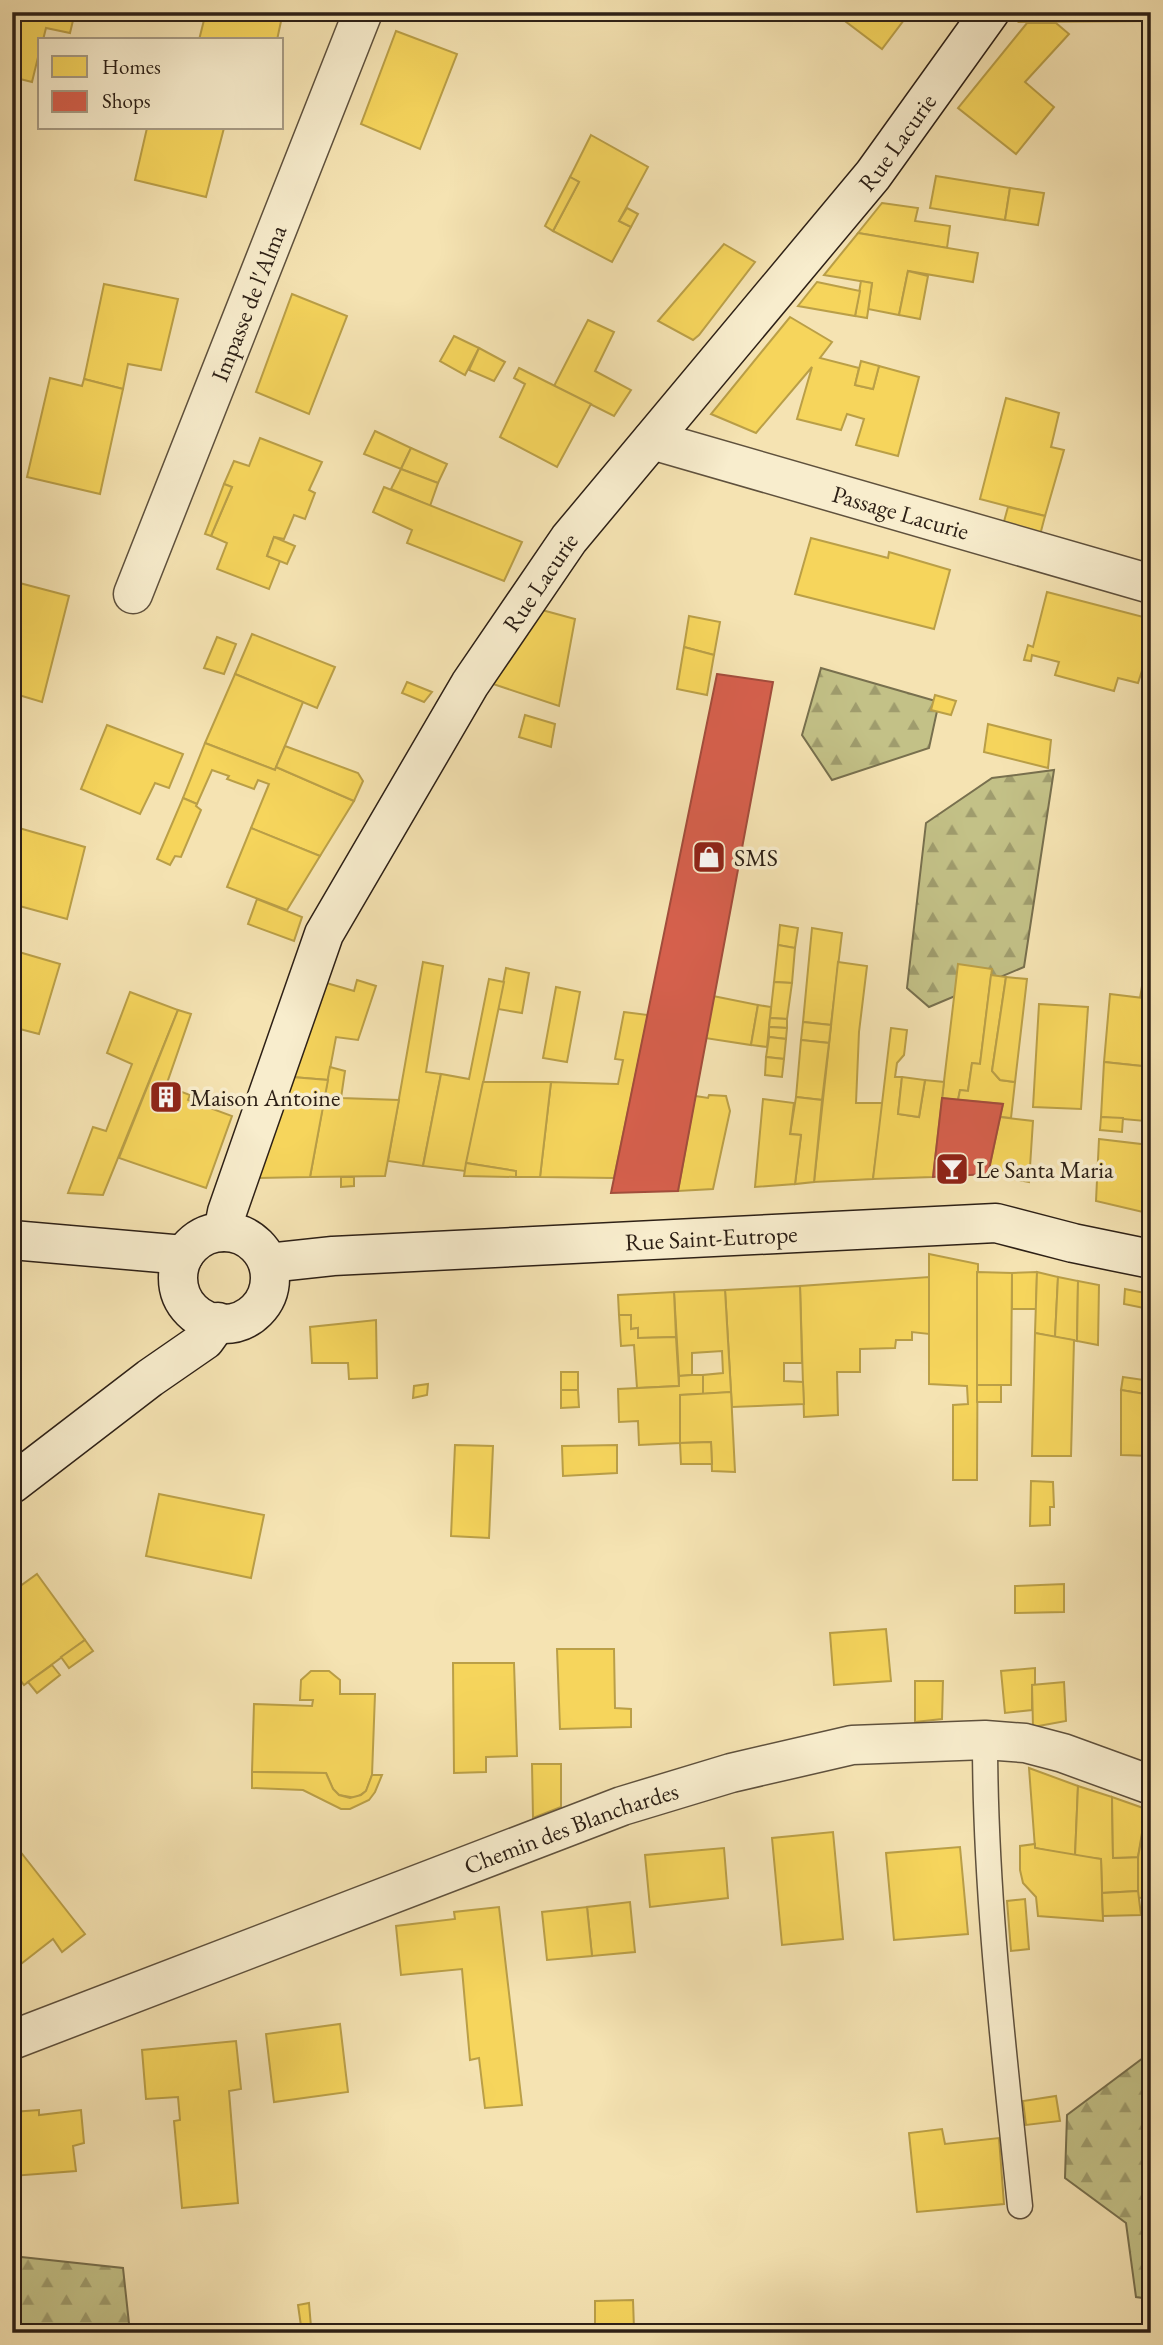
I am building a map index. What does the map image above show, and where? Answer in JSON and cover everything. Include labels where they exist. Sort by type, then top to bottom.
[{"type":"street","name":"Impasse de l'Alma","points":[[133,594],[363,12]]},
{"type":"street","name":"Rue Lacurie","points":[[223,1231],[227,1212],[324,934],[470,684],[569,538],[873,175],[990,12]]},
{"type":"street","name":"Passage Lacurie","points":[[652,440],[1151,584]]},
{"type":"street","name":"Rue Saint-Eutrope","points":[[268,1263],[333,1256],[996,1223],[1151,1259]]},
{"type":"street","points":[[223,1231],[247,1236],[259,1246],[271,1274],[270,1290],[263,1304],[252,1315],[239,1322],[224,1325],[195,1314],[178,1289],[177,1274],[190,1246],[202,1236],[223,1231]]},
{"type":"street","points":[[12,1240],[184,1255]]},
{"type":"street","points":[[12,1484],[150,1378],[205,1340],[218,1322]]},
{"type":"street","name":"Chemin des Blanchardes","points":[[12,2040],[622,1806],[731,1773],[852,1745],[985,1740],[1026,1743],[1063,1752],[1151,1785]]},
{"type":"lane","points":[[985,1740],[985,1809],[991,1907],[1020,2206]]},
{"type":"green space","points":[[821,668],[939,702],[929,748],[832,780],[802,735]]},
{"type":"green space","points":[[1054,770],[1024,967],[929,1007],[907,988],[926,823],[992,778]]},
{"type":"green space","points":[[1151,2052],[1151,2299],[1136,2297],[1126,2223],[1065,2178],[1067,2115]]},
{"type":"green space","points":[[12,2256],[123,2268],[130,2333],[12,2333]]},
{"type":"building: Homes","points":[[12,12],[75,12],[70,33],[46,28],[44,38],[38,38],[38,57],[32,82],[12,77]]},
{"type":"building: Homes","points":[[206,12],[283,12],[277,38],[200,38]]},
{"type":"building: Homes","points":[[833,12],[910,12],[882,49]]},
{"type":"building: Homes","points":[[1025,12],[1151,12],[1151,21],[1019,22]]},
{"type":"building: Homes","points":[[1027,23],[1056,23],[1069,34],[1025,82],[1054,107],[1016,154],[958,108]]},
{"type":"building: Homes","points":[[396,31],[457,54],[420,149],[361,124]]},
{"type":"building: Homes","points":[[147,130],[223,130],[206,197],[135,180]]},
{"type":"building: Homes","points":[[591,135],[648,167],[619,221],[631,227],[612,262],[553,231],[579,182],[570,177]]},
{"type":"building: Homes","points":[[936,176],[1010,188],[1005,220],[930,208]]},
{"type":"building: Homes","points":[[570,177],[579,182],[553,231],[545,226]]},
{"type":"building: Homes","points":[[1010,188],[1044,193],[1038,225],[1005,220]]},
{"type":"building: Homes","points":[[882,203],[918,208],[915,221],[950,226],[947,248],[858,233]]},
{"type":"building: Homes","points":[[627,208],[638,214],[631,227],[619,221]]},
{"type":"building: Homes","points":[[858,233],[978,253],[973,282],[908,271],[899,315],[868,309],[872,283],[824,275]]},
{"type":"building: Homes","points":[[724,244],[755,262],[699,335],[693,340],[658,321]]},
{"type":"building: Homes","points":[[908,271],[928,276],[920,319],[899,315]]},
{"type":"building: Homes","points":[[861,281],[872,283],[867,318],[855,316]]},
{"type":"building: Homes","points":[[817,282],[860,291],[855,316],[798,306]]},
{"type":"building: Homes","points":[[104,284],[178,299],[161,370],[128,364],[123,389],[84,379]]},
{"type":"building: Homes","points":[[292,294],[347,316],[309,414],[256,392]]},
{"type":"building: Homes","points":[[790,317],[832,342],[820,358],[859,368],[855,385],[873,389],[879,366],[919,377],[898,456],[856,445],[864,419],[847,414],[841,430],[797,419],[812,367],[756,433],[711,414]]},
{"type":"building: Homes","points":[[588,320],[614,332],[595,371],[631,390],[614,416],[554,386]]},
{"type":"building: Homes","points":[[454,336],[479,348],[465,375],[440,361]]},
{"type":"building: Homes","points":[[479,348],[505,362],[494,381],[469,370]]},
{"type":"building: Homes","points":[[861,361],[879,366],[873,389],[855,385]]},
{"type":"building: Homes","points":[[519,368],[591,404],[557,467],[500,437],[525,384],[514,378]]},
{"type":"building: Homes","points":[[50,378],[82,386],[84,379],[123,389],[100,494],[27,477]]},
{"type":"building: Homes","points":[[1006,398],[1059,413],[1051,447],[1064,450],[1045,516],[980,499]]},
{"type":"building: Homes","points":[[375,431],[411,448],[401,469],[364,454]]},
{"type":"building: Homes","points":[[260,438],[322,462],[309,490],[315,493],[305,519],[294,515],[284,539],[274,537],[267,556],[280,561],[269,589],[217,569],[227,543],[211,536],[232,487],[224,484],[234,461],[249,466]]},
{"type":"building: Homes","points":[[411,448],[447,464],[438,483],[401,469]]},
{"type":"building: Homes","points":[[401,469],[438,483],[430,506],[391,489]]},
{"type":"building: Homes","points":[[224,484],[232,487],[211,536],[205,534]]},
{"type":"building: Homes","points":[[384,487],[522,542],[504,581],[407,543],[412,530],[373,512]]},
{"type":"building: Homes","points":[[1008,507],[1045,516],[1040,535],[1003,525]]},
{"type":"building: Homes","points":[[1151,530],[1151,565],[1142,563]]},
{"type":"building: Homes","points":[[274,537],[295,546],[287,564],[267,556]]},
{"type":"building: Homes","points":[[811,538],[888,558],[889,552],[950,570],[934,629],[795,594]]},
{"type":"building: Homes","points":[[12,581],[69,596],[42,702],[12,693]]},
{"type":"building: Homes","points":[[1047,592],[1151,619],[1151,643],[1138,683],[1118,678],[1114,691],[1055,675],[1059,662],[1032,655],[1031,661],[1024,660],[1028,645],[1033,647]]},
{"type":"building: Homes","points":[[542,610],[575,619],[559,706],[493,684]]},
{"type":"building: Homes","points":[[689,616],[720,622],[714,655],[684,647]]},
{"type":"building: Homes","points":[[252,634],[335,667],[317,708],[235,674]]},
{"type":"building: Homes","points":[[217,637],[236,644],[224,674],[204,668]]},
{"type":"building: Homes","points":[[684,647],[714,655],[707,695],[677,689]]},
{"type":"building: Homes","points":[[235,674],[303,702],[275,770],[205,743]]},
{"type":"building: Homes","points":[[407,682],[432,692],[424,702],[402,693]]},
{"type":"building: Homes","points":[[935,695],[956,701],[951,715],[931,710]]},
{"type":"building: Homes","points":[[525,715],[555,724],[551,747],[519,737]]},
{"type":"building: Homes","points":[[988,724],[1051,740],[1048,768],[984,752]]},
{"type":"building: Homes","points":[[107,725],[183,754],[169,788],[155,783],[140,814],[81,789]]},
{"type":"building: Homes","points":[[205,743],[275,770],[276,767],[354,801],[320,856],[251,828],[269,784],[258,780],[254,789],[212,770],[197,804],[183,798]]},
{"type":"building: Homes","points":[[285,746],[358,773],[363,781],[354,801],[276,767]]},
{"type":"building: Homes","points":[[183,798],[197,804],[201,810],[181,857],[175,856],[170,865],[157,859]]},
{"type":"building: Homes","points":[[12,826],[85,847],[67,919],[12,904]]},
{"type":"building: Homes","points":[[251,828],[320,856],[287,910],[227,887]]},
{"type":"building: Homes","points":[[257,899],[302,917],[294,941],[248,924]]},
{"type":"building: Homes","points":[[780,925],[798,928],[795,948],[778,945]]},
{"type":"building: Homes","points":[[812,928],[842,933],[831,1025],[803,1022]]},
{"type":"building: Homes","points":[[778,945],[795,948],[792,983],[774,982]]},
{"type":"building: Homes","points":[[1147,946],[1151,947],[1151,981],[1143,980]]},
{"type":"building: Homes","points":[[12,950],[60,964],[39,1034],[12,1027]]},
{"type":"building: Homes","points":[[423,962],[443,966],[426,1072],[441,1074],[423,1166],[388,1161]]},
{"type":"building: Homes","points":[[838,962],[867,966],[859,1032],[856,1103],[883,1103],[873,1179],[814,1182]]},
{"type":"building: Homes","points":[[958,964],[992,969],[980,1064],[972,1063],[968,1091],[960,1090],[958,1100],[942,1098]]},
{"type":"building: Homes","points":[[506,968],[529,973],[522,1013],[498,1009]]},
{"type":"building: Homes","points":[[991,975],[1006,977],[992,1071],[1000,1080],[1015,1082],[1011,1118],[1000,1117],[1003,1104],[958,1100],[960,1090],[968,1091],[972,1063],[980,1064]]},
{"type":"building: Homes","points":[[1006,977],[1027,979],[1015,1082],[1000,1080],[992,1071]]},
{"type":"building: Homes","points":[[489,979],[504,982],[465,1171],[423,1166],[441,1074],[469,1079]]},
{"type":"building: Homes","points":[[357,980],[376,986],[358,1040],[336,1037],[328,1080],[292,1077],[323,982],[354,991]]},
{"type":"building: Homes","points":[[1143,980],[1151,981],[1151,999],[1140,998]]},
{"type":"building: Homes","points":[[774,982],[792,983],[787,1019],[770,1018]]},
{"type":"building: Homes","points":[[556,987],[580,992],[567,1062],[543,1058]]},
{"type":"building: Homes","points":[[130,992],[178,1010],[103,1195],[68,1193],[93,1127],[106,1131],[132,1064],[107,1053]]},
{"type":"building: Homes","points":[[1110,994],[1151,999],[1151,1067],[1104,1062]]},
{"type":"building: Homes","points":[[713,996],[758,1005],[751,1045],[705,1038]]},
{"type":"building: Homes","points":[[1039,1004],[1088,1007],[1081,1109],[1033,1107]]},
{"type":"building: Homes","points":[[758,1005],[771,1007],[767,1047],[751,1045]]},
{"type":"building: Homes","name":"Maison Antoine","points":[[178,1010],[191,1014],[166,1086],[190,1095],[188,1100],[232,1116],[206,1188],[119,1158]]},
{"type":"building: Homes","points":[[624,1012],[648,1015],[614,1178],[540,1177],[551,1082],[618,1084],[623,1060],[615,1059]]},
{"type":"building: Homes","points":[[770,1018],[787,1019],[787,1028],[769,1027]]},
{"type":"building: Homes","points":[[803,1022],[831,1025],[829,1043],[801,1040]]},
{"type":"building: Homes","points":[[769,1027],[787,1028],[786,1039],[769,1037]]},
{"type":"building: Homes","points":[[891,1028],[907,1030],[904,1055],[897,1063],[895,1077],[902,1077],[898,1114],[919,1117],[925,1080],[944,1082],[933,1177],[873,1179]]},
{"type":"building: Homes","points":[[769,1037],[786,1039],[784,1059],[766,1057]]},
{"type":"building: Homes","points":[[801,1040],[829,1043],[822,1100],[796,1097]]},
{"type":"building: Homes","points":[[766,1057],[784,1059],[782,1077],[765,1075]]},
{"type":"building: Homes","points":[[1104,1062],[1151,1067],[1145,1121],[1101,1117]]},
{"type":"building: Homes","points":[[330,1067],[345,1071],[341,1098],[399,1100],[385,1176],[310,1177]]},
{"type":"building: Homes","points":[[292,1077],[328,1080],[310,1177],[258,1178]]},
{"type":"building: Homes","points":[[902,1077],[925,1080],[919,1117],[898,1114]]},
{"type":"building: Homes","points":[[483,1082],[551,1082],[540,1177],[516,1177],[516,1171],[466,1163]]},
{"type":"building: Homes","points":[[709,1095],[726,1096],[730,1111],[713,1189],[678,1191],[695,1096],[708,1098]]},
{"type":"building: Homes","points":[[796,1097],[822,1100],[814,1182],[795,1184],[801,1135],[790,1134]]},
{"type":"building: Homes","points":[[763,1099],[794,1103],[790,1134],[801,1135],[795,1184],[755,1187]]},
{"type":"building: Homes","points":[[1000,1117],[1033,1121],[1029,1182],[988,1174]]},
{"type":"building: Homes","points":[[1101,1117],[1123,1118],[1122,1132],[1100,1130]]},
{"type":"building: Homes","points":[[1151,1136],[1151,1214],[1143,1212]]},
{"type":"building: Homes","points":[[1099,1139],[1149,1145],[1143,1212],[1096,1201]]},
{"type":"building: Homes","points":[[466,1163],[516,1171],[516,1177],[464,1176]]},
{"type":"building: Homes","points":[[341,1177],[354,1177],[354,1186],[341,1187]]},
{"type":"building: Homes","points":[[929,1254],[978,1264],[977,1480],[953,1480],[953,1405],[968,1404],[967,1386],[929,1384]]},
{"type":"building: Homes","points":[[977,1272],[1012,1273],[1011,1385],[977,1385]]},
{"type":"building: Homes","points":[[1037,1272],[1036,1309],[1012,1309],[1012,1273]]},
{"type":"building: Homes","points":[[1037,1272],[1058,1277],[1055,1337],[1035,1333]]},
{"type":"building: Homes","points":[[929,1277],[929,1334],[912,1332],[912,1340],[896,1340],[895,1348],[860,1349],[860,1372],[837,1372],[838,1415],[804,1417],[800,1286]]},
{"type":"building: Homes","points":[[1058,1277],[1078,1281],[1077,1341],[1055,1337]]},
{"type":"building: Homes","points":[[1078,1281],[1099,1285],[1098,1345],[1077,1341]]},
{"type":"building: Homes","points":[[800,1286],[802,1363],[784,1363],[784,1381],[803,1382],[804,1404],[732,1407],[725,1290]]},
{"type":"building: Homes","points":[[1125,1289],[1150,1294],[1149,1309],[1124,1304]]},
{"type":"building: Homes","points":[[725,1290],[731,1392],[703,1394],[703,1375],[723,1373],[722,1351],[692,1353],[692,1375],[679,1376],[674,1292]]},
{"type":"building: Homes","points":[[674,1292],[676,1337],[638,1338],[638,1328],[631,1329],[631,1315],[619,1315],[618,1295]]},
{"type":"building: Homes","points":[[619,1315],[631,1315],[631,1329],[638,1328],[638,1338],[676,1337],[679,1386],[637,1388],[634,1345],[621,1346]]},
{"type":"building: Homes","points":[[376,1320],[377,1378],[349,1379],[348,1363],[312,1363],[310,1327]]},
{"type":"building: Homes","points":[[1035,1333],[1074,1340],[1071,1456],[1032,1456]]},
{"type":"building: Homes","points":[[561,1372],[578,1372],[578,1390],[561,1390]]},
{"type":"building: Homes","points":[[703,1375],[703,1394],[680,1395],[680,1443],[639,1445],[638,1421],[619,1422],[618,1389],[679,1386],[679,1376]]},
{"type":"building: Homes","points":[[1123,1377],[1151,1381],[1151,1395],[1121,1390]]},
{"type":"building: Homes","points":[[428,1384],[427,1395],[413,1398],[414,1386]]},
{"type":"building: Homes","points":[[977,1385],[1001,1385],[1001,1402],[977,1402]]},
{"type":"building: Homes","points":[[561,1390],[578,1390],[579,1407],[561,1408]]},
{"type":"building: Homes","points":[[1121,1390],[1151,1395],[1151,1456],[1121,1455]]},
{"type":"building: Homes","points":[[731,1392],[735,1472],[712,1471],[711,1442],[680,1443],[680,1395]]},
{"type":"building: Homes","points":[[711,1442],[712,1464],[681,1464],[680,1443]]},
{"type":"building: Homes","points":[[455,1445],[493,1446],[489,1538],[451,1536]]},
{"type":"building: Homes","points":[[617,1445],[617,1473],[563,1476],[562,1446]]},
{"type":"building: Homes","points":[[1142,1456],[1151,1456],[1151,1472],[1142,1472]]},
{"type":"building: Homes","points":[[1031,1481],[1053,1482],[1054,1507],[1050,1507],[1050,1525],[1030,1526]]},
{"type":"building: Homes","points":[[159,1494],[264,1515],[251,1578],[146,1556]]},
{"type":"building: Homes","points":[[37,1574],[85,1640],[24,1685],[12,1669],[12,1592]]},
{"type":"building: Homes","points":[[1064,1584],[1064,1612],[1015,1613],[1015,1586]]},
{"type":"building: Homes","points":[[886,1629],[891,1681],[834,1685],[830,1633]]},
{"type":"building: Homes","points":[[85,1640],[93,1651],[69,1668],[61,1657]]},
{"type":"building: Homes","points":[[557,1649],[614,1649],[615,1708],[631,1709],[631,1727],[560,1729]]},
{"type":"building: Homes","points":[[453,1663],[514,1663],[517,1756],[486,1757],[486,1772],[454,1773]]},
{"type":"building: Homes","points":[[52,1665],[60,1675],[37,1693],[28,1682]]},
{"type":"building: Homes","points":[[1035,1668],[1032,1710],[1005,1713],[1001,1671]]},
{"type":"building: Homes","points":[[311,1671],[329,1671],[340,1680],[340,1694],[375,1694],[372,1775],[366,1791],[356,1798],[339,1795],[333,1789],[326,1773],[252,1772],[254,1704],[312,1706],[313,1700],[300,1700],[301,1680]]},
{"type":"building: Homes","points":[[915,1681],[943,1681],[942,1719],[915,1722]]},
{"type":"building: Homes","points":[[1064,1682],[1066,1721],[1033,1727],[1032,1685]]},
{"type":"building: Homes","points":[[532,1764],[561,1764],[561,1807],[533,1818]]},
{"type":"building: Homes","points":[[1029,1768],[1078,1786],[1075,1856],[1035,1848]]},
{"type":"building: Homes","points":[[252,1772],[326,1773],[333,1789],[339,1795],[350,1798],[366,1791],[372,1775],[382,1775],[369,1800],[350,1809],[341,1809],[303,1790],[252,1788]]},
{"type":"building: Homes","points":[[1078,1786],[1112,1797],[1113,1858],[1138,1857],[1138,1891],[1102,1893],[1101,1859],[1075,1856]]},
{"type":"building: Homes","points":[[1112,1797],[1146,1809],[1138,1857],[1113,1858]]},
{"type":"building: Homes","points":[[833,1832],[843,1939],[782,1945],[772,1838]]},
{"type":"building: Homes","points":[[1142,1836],[1151,1836],[1151,1897],[1138,1898],[1138,1857]]},
{"type":"building: Homes","points":[[12,1841],[85,1934],[62,1952],[53,1939],[12,1971]]},
{"type":"building: Homes","points":[[1035,1844],[1035,1848],[1101,1859],[1103,1921],[1038,1916],[1036,1897],[1023,1883],[1020,1870],[1020,1846]]},
{"type":"building: Homes","points":[[960,1847],[968,1934],[894,1940],[886,1853]]},
{"type":"building: Homes","points":[[724,1848],[728,1898],[650,1907],[645,1855]]},
{"type":"building: Homes","points":[[1138,1891],[1141,1915],[1103,1916],[1102,1893]]},
{"type":"building: Homes","points":[[1025,1899],[1029,1949],[1011,1951],[1007,1901]]},
{"type":"building: Homes","points":[[630,1902],[635,1952],[592,1956],[587,1907]]},
{"type":"building: Homes","points":[[499,1907],[522,2105],[485,2108],[479,2058],[470,2060],[462,1969],[401,1975],[396,1926],[455,1919],[454,1912]]},
{"type":"building: Homes","points":[[587,1907],[592,1956],[547,1960],[542,1912]]},
{"type":"building: Homes","points":[[340,2024],[348,2092],[274,2102],[266,2034]]},
{"type":"building: Homes","points":[[236,2041],[241,2089],[229,2091],[238,2203],[182,2208],[174,2121],[180,2120],[178,2097],[146,2099],[142,2050]]},
{"type":"building: Homes","points":[[1056,2096],[1060,2121],[1026,2125],[1023,2101]]},
{"type":"building: Homes","points":[[39,2110],[39,2115],[81,2110],[84,2143],[73,2146],[76,2171],[12,2176],[12,2112]]},
{"type":"building: Homes","points":[[942,2129],[945,2144],[999,2138],[1004,2204],[917,2212],[909,2133]]},
{"type":"building: Homes","points":[[633,2300],[634,2329],[676,2328],[676,2333],[573,2333],[573,2329],[595,2329],[595,2301]]},
{"type":"building: Homes","points":[[309,2303],[311,2327],[301,2326],[298,2305]]},
{"type":"building: Shops","name":"SMS","points":[[717,674],[773,682],[678,1191],[611,1193]]},
{"type":"building: Shops","points":[[942,1098],[1003,1104],[988,1174],[933,1177]]},
{"type":"place","name":"SMS","points":[[709,857]]},
{"type":"place","name":"Maison Antoine","points":[[166,1097]]},
{"type":"place","name":"Le Santa Maria","points":[[952,1169]]}]
